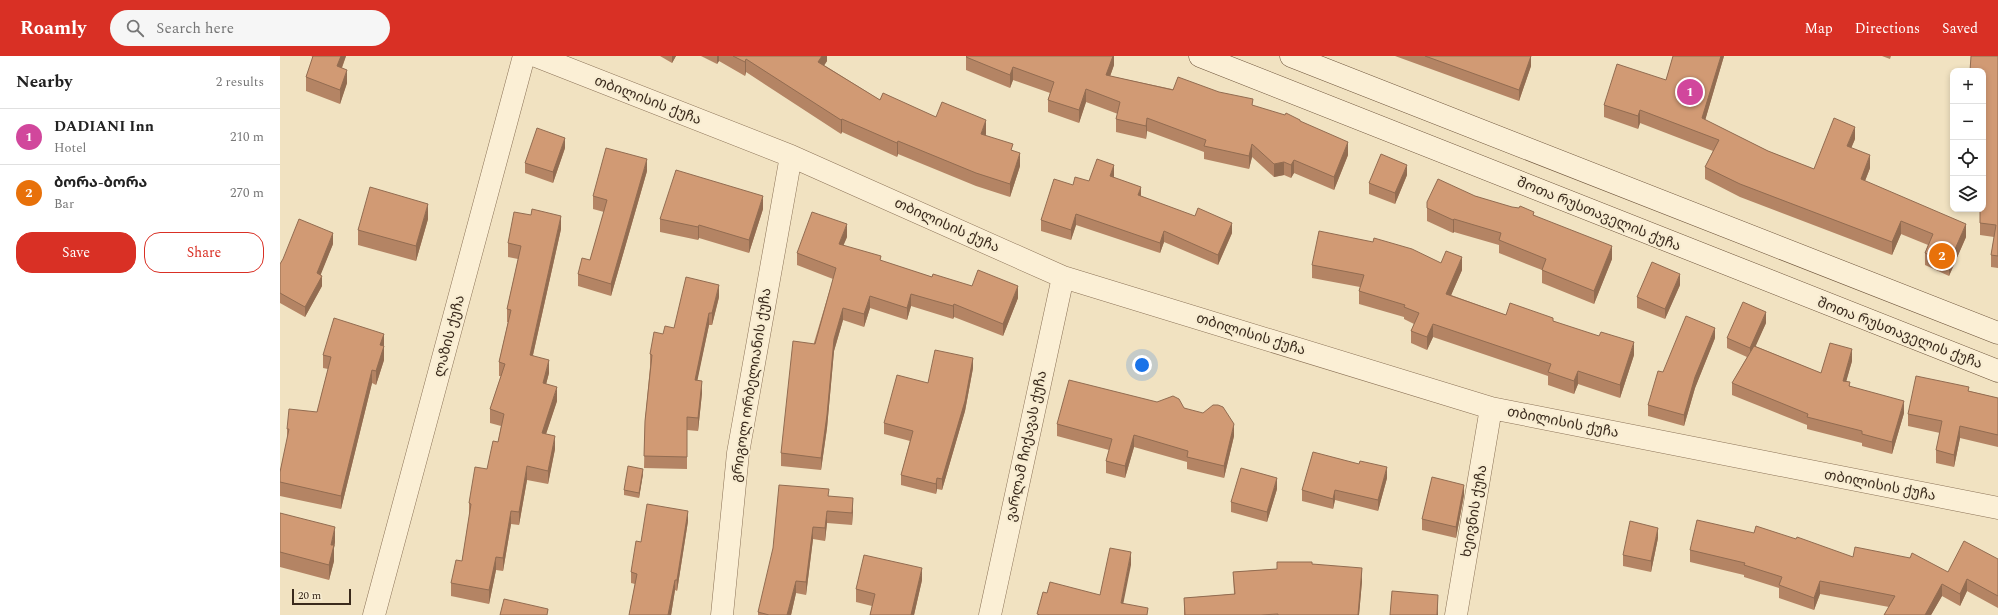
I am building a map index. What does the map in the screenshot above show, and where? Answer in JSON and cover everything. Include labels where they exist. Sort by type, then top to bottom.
[{"type":"street","name":"ლაზის ქუჩა","points":[[374,615],[524,56]]},
{"type":"street","name":"თბილისის ქუჩა","points":[[536,56],[790,156],[1063,277],[1491,408],[1998,508]]},
{"type":"street","name":"შოთა რუსთაველის ქუჩა","points":[[1200,56],[1998,371]]},
{"type":"street","points":[[1291,56],[1998,333]]},
{"type":"street","name":"გრიგოლ ორბელიანის ქუჩა","points":[[722,615],[738,453],[790,156]]},
{"type":"street","name":"ვარლამ ჩიქავას ქუჩა","points":[[990,615],[1063,277]]},
{"type":"street","name":"ხეივნის ქუჩა","points":[[1456,615],[1491,408]]},
{"type":"building","points":[[313,56],[341,56],[337,66],[347,70],[340,90],[306,77]]},
{"type":"building","points":[[733,56],[822,56],[818,62],[880,100],[883,93],[936,117],[942,102],[986,120],[981,134],[1013,144],[1011,150],[1020,153],[1010,184],[976,173],[898,141],[897,143],[842,119],[841,120],[746,59],[745,62]]},
{"type":"building","points":[[1113,56],[1106,75],[1173,90],[1178,77],[1219,92],[1253,99],[1252,105],[1285,115],[1286,113],[1300,121],[1348,142],[1334,177],[1294,160],[1291,165],[1284,162],[1274,164],[1252,144],[1249,156],[1204,146],[1206,140],[1147,118],[1146,126],[1116,119],[1120,102],[1086,89],[1079,110],[1048,100],[1054,82],[1013,67],[1010,75],[966,57]]},
{"type":"building","points":[[1425,56],[1531,56],[1519,90]]},
{"type":"building","points":[[1673,56],[1721,56],[1702,118],[1768,151],[1814,169],[1834,118],[1855,127],[1847,146],[1870,155],[1861,179],[1966,224],[1949,263],[1925,253],[1933,234],[1901,221],[1892,242],[1740,184],[1705,167],[1719,140],[1640,110],[1638,116],[1604,105],[1617,64],[1666,80]]},
{"type":"building","points":[[1971,56],[1998,56],[1998,256],[1991,255],[1996,225],[1980,223],[1980,212],[1986,212],[1986,68],[1970,68]]},
{"type":"building","points":[[537,128],[565,138],[553,172],[525,163]]},
{"type":"building","points":[[606,148],[647,159],[611,284],[578,274],[582,258],[590,260],[607,200],[593,196]]},
{"type":"building","points":[[1381,154],[1407,165],[1395,193],[1369,183]]},
{"type":"building","points":[[1097,159],[1114,165],[1110,176],[1141,187],[1138,195],[1195,216],[1198,208],[1232,223],[1218,255],[1164,231],[1160,243],[1076,214],[1071,230],[1041,220],[1054,179],[1073,185],[1075,177],[1089,181]]},
{"type":"building","points":[[676,170],[763,196],[749,240],[699,225],[698,227],[660,219]]},
{"type":"building","points":[[1438,179],[1475,196],[1512,207],[1519,208],[1520,206],[1534,212],[1533,215],[1612,246],[1594,291],[1542,270],[1546,259],[1499,240],[1501,233],[1454,219],[1453,220],[1427,208],[1427,202]]},
{"type":"building","points":[[370,187],[428,204],[416,246],[358,230]]},
{"type":"building","points":[[532,209],[561,216],[530,355],[549,360],[543,383],[557,387],[542,433],[555,436],[548,471],[527,466],[519,512],[511,511],[503,558],[496,557],[489,590],[451,583],[456,560],[462,561],[475,467],[487,469],[493,441],[498,442],[504,414],[490,409],[505,364],[499,362],[511,310],[507,309],[521,246],[508,243],[514,212],[531,215]]},
{"type":"building","points":[[812,212],[847,224],[839,244],[881,256],[880,260],[932,277],[933,274],[972,286],[978,270],[1018,286],[1003,324],[954,304],[953,306],[911,294],[907,308],[870,296],[864,314],[843,308],[834,339],[827,415],[821,458],[781,453],[793,341],[815,344],[836,268],[797,253]]},
{"type":"building","points":[[299,219],[333,233],[317,273],[322,276],[305,307],[280,293],[280,264]]},
{"type":"building","points":[[1319,231],[1373,242],[1374,238],[1412,249],[1441,263],[1446,251],[1462,257],[1446,294],[1506,315],[1510,303],[1553,318],[1553,321],[1599,336],[1601,332],[1634,342],[1620,385],[1578,371],[1574,381],[1548,372],[1551,364],[1433,324],[1427,337],[1411,331],[1419,313],[1404,307],[1405,305],[1359,291],[1364,275],[1312,265]]},
{"type":"building","points":[[1652,262],[1680,274],[1665,309],[1637,297]]},
{"type":"building","points":[[686,277],[719,285],[712,313],[709,313],[695,380],[702,381],[698,418],[687,417],[687,457],[644,456],[645,421],[652,355],[650,354],[654,332],[663,334],[665,326],[674,328]]},
{"type":"building","points":[[1743,302],[1766,312],[1750,348],[1727,338]]},
{"type":"building","points":[[1686,316],[1715,328],[1695,377],[1684,415],[1648,405],[1658,371],[1663,372]]},
{"type":"building","points":[[334,318],[384,334],[380,345],[384,346],[376,371],[372,370],[341,496],[280,482],[280,472],[289,429],[287,429],[289,409],[317,412],[331,357],[323,355]]},
{"type":"building","points":[[1830,343],[1852,349],[1843,381],[1850,382],[1849,386],[1904,401],[1892,442],[1862,434],[1862,431],[1807,417],[1808,414],[1732,383],[1754,346],[1821,373]]},
{"type":"building","points":[[935,350],[973,358],[965,401],[942,479],[937,478],[936,484],[901,475],[913,431],[884,423],[897,375],[928,383]]},
{"type":"building","points":[[1916,376],[1969,387],[1968,391],[1998,398],[1998,435],[1960,426],[1954,455],[1936,450],[1942,421],[1908,414]]},
{"type":"building","points":[[1069,380],[1157,402],[1173,396],[1179,399],[1184,408],[1203,413],[1213,405],[1223,407],[1234,424],[1224,466],[1187,457],[1188,451],[1134,435],[1125,466],[1106,461],[1112,439],[1057,424]]},
{"type":"building","points":[[1313,452],[1359,464],[1360,461],[1387,467],[1378,500],[1335,490],[1333,499],[1302,490]]},
{"type":"building","points":[[628,466],[643,469],[639,493],[624,490]]},
{"type":"building","points":[[1241,468],[1277,478],[1267,512],[1231,502]]},
{"type":"building","points":[[1432,477],[1464,485],[1456,527],[1422,519]]},
{"type":"building","points":[[779,485],[829,489],[828,496],[853,498],[852,513],[827,511],[825,528],[813,527],[806,582],[796,581],[787,615],[769,615],[758,612],[773,548]]},
{"type":"building","points":[[647,504],[688,511],[677,580],[675,580],[668,615],[629,615],[637,574],[631,572],[636,541],[641,542]]},
{"type":"building","points":[[280,513],[335,527],[331,545],[334,545],[329,565],[280,552]]},
{"type":"building","points":[[1697,520],[1754,533],[1756,526],[1796,539],[1797,537],[1853,557],[1855,547],[1910,558],[1912,553],[1948,572],[1964,541],[1998,559],[1998,596],[1967,579],[1960,594],[1942,584],[1925,615],[1884,615],[1895,596],[1820,581],[1814,598],[1779,585],[1782,577],[1744,565],[1745,563],[1690,550]]},
{"type":"building","points":[[1630,521],[1658,528],[1651,561],[1623,555]]},
{"type":"building","points":[[1110,548],[1131,552],[1121,603],[1148,608],[1147,615],[1037,614],[1043,592],[1047,593],[1050,582],[1100,595]]},
{"type":"building","points":[[864,555],[922,568],[911,615],[870,615],[875,594],[856,589]]},
{"type":"building","points":[[1277,562],[1312,562],[1312,564],[1362,568],[1358,615],[1185,615],[1184,598],[1235,594],[1233,572],[1277,569]]},
{"type":"building","points":[[1392,591],[1438,595],[1437,615],[1390,615]]},
{"type":"building","points":[[504,599],[548,609],[547,615],[500,615]]},
{"type":"place","name":"DADIANI Inn","points":[[1690,92]]},
{"type":"place","name":"ბორა-ბორა","points":[[1942,256]]}]
